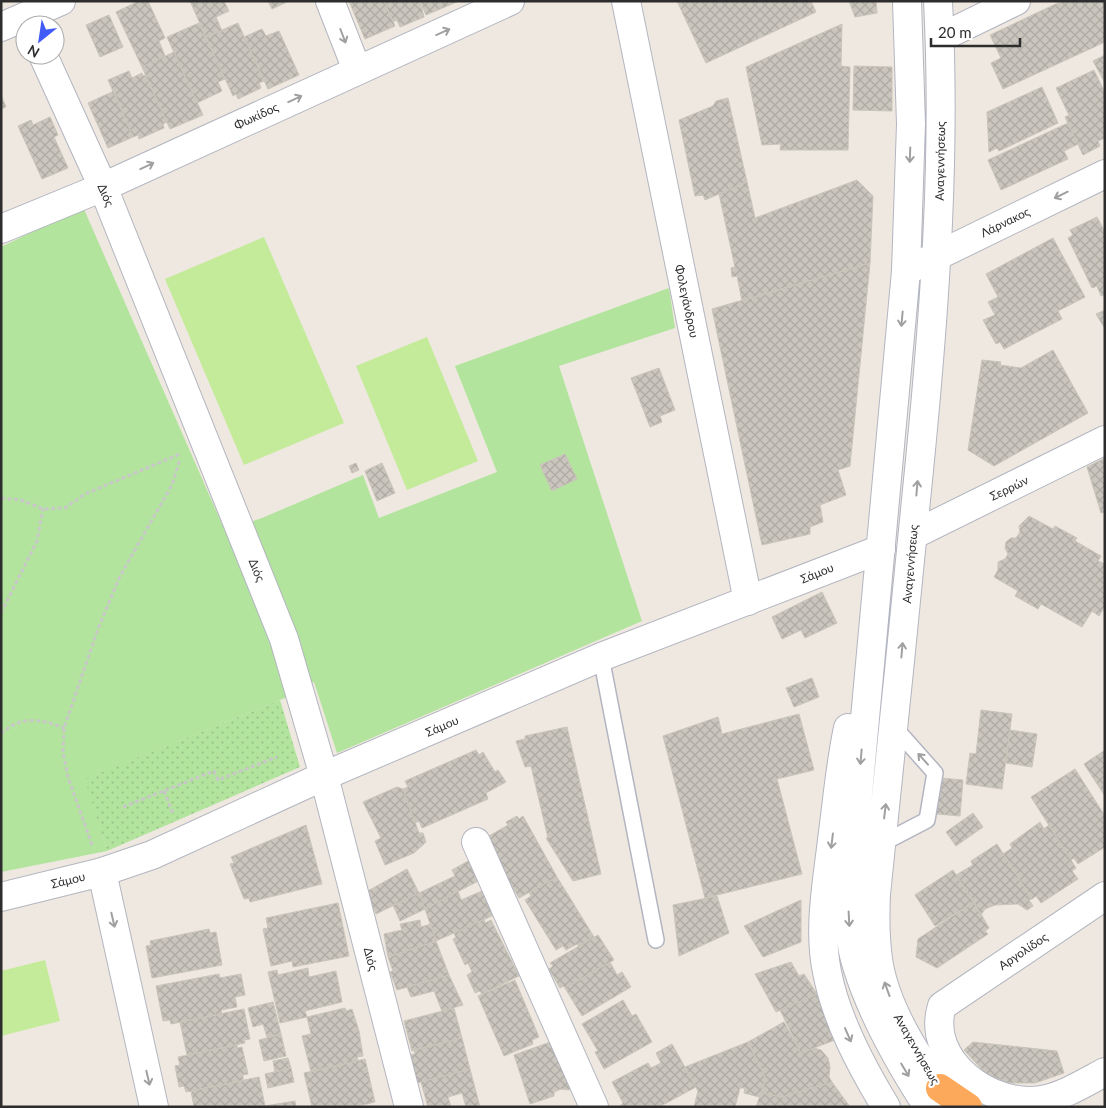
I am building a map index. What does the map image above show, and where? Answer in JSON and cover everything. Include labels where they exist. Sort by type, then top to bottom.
[{"type":"highway","points":[[941,1101],[968,1107]]},
{"type":"street","points":[[1,26],[25,14],[60,1]]},
{"type":"street","points":[[330,1],[357,70]]},
{"type":"street","name":"Φωκίδος","points":[[1,228],[102,186],[510,1]]},
{"type":"street","name":"Φολεγάνδρου","points":[[626,1],[748,601]]},
{"type":"street","name":"Αναγεννήσεως","points":[[907,1],[911,124],[906,271],[848,893],[849,921],[856,965],[864,985],[900,1060],[941,1101]]},
{"type":"street","name":"Αναγεννήσεως","points":[[938,1],[941,100],[938,256],[895,728],[875,902],[878,961],[896,1016],[941,1101]]},
{"type":"street","points":[[940,38],[1016,1]]},
{"type":"street","name":"Διός","points":[[48,65],[102,186],[284,639],[324,776],[409,1107]]},
{"type":"street","name":"Λάρνακος","points":[[906,271],[1105,174]]},
{"type":"street","name":"Σερρών","points":[[913,535],[1105,440]]},
{"type":"street","name":"Σάμου","points":[[1,897],[102,872],[152,855],[324,776],[601,657],[881,549]]},
{"type":"street","points":[[877,587],[843,752],[825,900],[824,938],[826,971],[835,1003],[857,1053],[886,1107]]},
{"type":"street","points":[[476,842],[594,1107]]},
{"type":"street","points":[[102,872],[154,1107]]},
{"type":"street","name":"Αργολίδος","points":[[1105,896],[942,1006],[938,1019],[938,1034],[945,1053],[962,1072],[987,1090],[1015,1101],[1043,1100],[1105,1072]]},
{"type":"lane","points":[[601,657],[656,940]]},
{"type":"lane","points":[[881,844],[927,820],[935,773],[895,728]]},
{"type":"path","points":[[1,498],[21,500],[43,509],[65,508],[85,494],[182,454],[172,485],[120,576],[98,629],[64,728],[63,752],[68,777],[102,872]]},
{"type":"path","points":[[1,614],[37,541],[43,509]]},
{"type":"path","points":[[1,734],[6,729],[29,720],[44,720],[64,728]]},
{"type":"path","points":[[123,807],[214,772],[218,780],[277,757]]},
{"type":"green space","points":[[83,207],[225,531],[262,518],[363,475],[379,518],[497,472],[455,366],[669,288],[675,328],[559,366],[642,621],[337,753],[314,682],[285,698],[86,779],[107,851],[1,872],[1,247]]},
{"type":"green space","points":[[264,237],[344,423],[244,465],[165,279]]},
{"type":"green space","points":[[427,337],[478,461],[407,490],[356,366]]},
{"type":"green space","points":[[280,700],[300,767],[107,851],[85,779]]},
{"type":"green space","points":[[45,960],[60,1021],[1,1036],[1,971]]},
{"type":"building","points":[[139,1],[148,1],[165,38],[159,41],[165,56],[142,67],[116,12]]},
{"type":"building","points":[[190,1],[224,1],[229,11],[216,17],[222,31],[206,37]]},
{"type":"building","points":[[268,1],[289,1],[272,9]]},
{"type":"building","points":[[349,1],[384,1],[395,26],[365,39]]},
{"type":"building","points":[[384,1],[420,1],[424,17],[400,27],[397,20],[393,22]]},
{"type":"building","points":[[420,1],[459,1],[426,15]]},
{"type":"building","points":[[677,1],[811,1],[816,12],[706,63]]},
{"type":"building","points":[[849,1],[876,1],[877,13],[855,17]]},
{"type":"building","points":[[1062,1],[1105,1],[1105,42],[1003,89],[991,63],[1001,58],[990,35]]},
{"type":"building","points":[[109,15],[123,47],[100,57],[86,25]]},
{"type":"building","points":[[199,23],[225,79],[218,82],[222,91],[197,103],[167,37]]},
{"type":"building","points":[[238,23],[264,81],[259,83],[261,88],[238,99],[236,94],[233,96],[206,37]]},
{"type":"building","points":[[842,24],[841,66],[850,67],[848,150],[780,150],[781,144],[762,145],[746,67]]},
{"type":"building","points":[[262,29],[266,36],[279,31],[299,75],[268,89],[244,37]]},
{"type":"building","points":[[174,52],[203,115],[170,129],[142,67]]},
{"type":"building","points":[[1105,55],[1105,83],[1093,61]]},
{"type":"building","points":[[854,66],[892,67],[892,111],[853,110]]},
{"type":"building","points":[[1094,70],[1105,93],[1105,138],[1098,141],[1100,146],[1083,155],[1065,117],[1069,115],[1056,88]]},
{"type":"building","points":[[129,71],[132,78],[142,73],[143,76],[145,75],[167,122],[163,124],[164,128],[139,139],[138,135],[133,137],[108,80]]},
{"type":"building","points":[[1042,87],[1058,123],[999,151],[997,148],[989,152],[987,112]]},
{"type":"building","points":[[114,91],[133,137],[108,148],[88,103]]},
{"type":"building","points":[[1,95],[6,107],[1,109]]},
{"type":"building","points":[[728,98],[747,182],[705,200],[703,195],[695,196],[679,120],[713,106],[716,101]]},
{"type":"building","points":[[50,117],[58,135],[54,137],[68,168],[42,179],[18,126],[31,120],[33,125]]},
{"type":"building","points":[[1068,123],[1078,144],[1064,151],[1068,159],[1001,190],[988,160]]},
{"type":"building","points":[[857,180],[873,196],[870,263],[742,301],[737,276],[732,277],[731,268],[735,267],[719,194],[747,182],[755,218]]},
{"type":"building","points":[[1097,217],[1105,232],[1105,295],[1101,296],[1097,286],[1092,288],[1068,238],[1073,235],[1070,230]]},
{"type":"building","points":[[1053,238],[1085,297],[1058,311],[1062,319],[1004,349],[1000,342],[996,344],[983,320],[995,315],[988,302],[998,297],[986,274]]},
{"type":"building","points":[[870,263],[850,466],[838,470],[846,495],[820,505],[823,522],[810,527],[810,534],[762,545],[712,309]]},
{"type":"building","points":[[1105,310],[1105,329],[1096,314]]},
{"type":"building","points":[[1053,350],[1088,413],[994,466],[968,450],[982,360],[1001,362],[1000,365],[1021,368]]},
{"type":"building","points":[[659,368],[675,410],[660,416],[662,422],[650,427],[631,378]]},
{"type":"building","points":[[565,454],[577,479],[552,491],[540,465]]},
{"type":"building","points":[[1105,458],[1105,512],[1101,513],[1087,467]]},
{"type":"building","points":[[356,463],[359,470],[352,473],[349,466]]},
{"type":"building","points":[[382,463],[395,493],[377,501],[365,471]]},
{"type":"building","points":[[1029,516],[1053,529],[1055,526],[1077,538],[1075,541],[1101,556],[1098,561],[1105,564],[1105,606],[1099,616],[1092,611],[1082,627],[1041,604],[1038,609],[1015,596],[1018,591],[994,577],[998,570],[998,562],[1005,559],[1008,554],[1005,548],[1006,542],[1011,538],[1016,538],[1020,532],[1019,526]]},
{"type":"building","points":[[822,592],[837,623],[805,638],[801,630],[782,639],[772,617]]},
{"type":"building","points":[[812,678],[819,697],[794,707],[786,688]]},
{"type":"building","points":[[981,710],[1012,714],[1002,789],[966,784],[970,753],[976,754]]},
{"type":"building","points":[[799,714],[814,770],[777,779],[802,874],[705,898],[663,736],[718,717],[722,734]]},
{"type":"building","points":[[567,727],[601,874],[573,881],[546,838],[548,838],[531,766],[525,767],[516,741],[525,739],[525,736]]},
{"type":"building","points":[[1010,730],[1037,734],[1032,767],[1006,763]]},
{"type":"building","points":[[476,750],[479,755],[483,752],[495,772],[498,770],[506,782],[486,793],[488,799],[422,828],[419,821],[415,823],[403,789],[408,787],[405,781]]},
{"type":"building","points":[[1105,750],[1105,796],[1084,764]]},
{"type":"building","points":[[1075,769],[1105,816],[1105,847],[1078,864],[1074,858],[1071,860],[1031,797]]},
{"type":"building","points":[[928,777],[963,780],[960,816],[925,813]]},
{"type":"building","points":[[397,787],[403,789],[419,833],[423,833],[426,842],[414,853],[385,865],[375,841],[381,838],[363,802]]},
{"type":"building","points":[[973,813],[983,827],[956,846],[946,832]]},
{"type":"building","points":[[517,816],[519,819],[523,816],[557,877],[519,898],[486,841],[490,838],[489,836],[508,825],[506,822]]},
{"type":"building","points":[[1040,822],[1044,829],[1049,825],[1076,868],[1072,871],[1078,879],[1041,903],[1036,896],[1032,899],[1003,854],[1012,848],[1010,844]]},
{"type":"building","points":[[306,825],[322,884],[250,902],[249,898],[244,899],[230,864],[234,863],[231,857]]},
{"type":"building","points":[[997,844],[1032,899],[1029,900],[1033,906],[1027,910],[1018,904],[995,905],[985,909],[981,915],[956,875],[973,865],[971,861]]},
{"type":"building","points":[[470,860],[480,880],[425,909],[419,893],[455,876],[452,870]]},
{"type":"building","points":[[407,869],[419,893],[376,914],[374,908],[370,910],[366,892]]},
{"type":"building","points":[[953,870],[974,902],[935,926],[915,895]]},
{"type":"building","points":[[557,877],[594,937],[579,947],[577,944],[566,950],[563,946],[556,950],[525,900],[531,896],[529,892]]},
{"type":"building","points":[[458,891],[461,900],[482,891],[494,915],[436,941],[425,909]]},
{"type":"building","points":[[419,893],[425,909],[400,921],[393,905]]},
{"type":"building","points":[[717,896],[729,933],[679,956],[673,905]]},
{"type":"building","points":[[801,900],[801,942],[763,957],[744,926]]},
{"type":"building","points":[[974,902],[989,928],[985,931],[988,934],[937,968],[916,957],[918,939]]},
{"type":"building","points":[[338,903],[349,956],[293,967],[292,961],[271,966],[263,929],[268,928],[266,918]]},
{"type":"building","points":[[484,919],[485,923],[491,920],[519,976],[482,994],[480,991],[475,993],[467,975],[472,972],[468,963],[465,965],[453,939],[456,938],[454,933]]},
{"type":"building","points":[[420,920],[421,927],[431,924],[436,941],[388,957],[384,934],[402,930],[400,924]]},
{"type":"building","points":[[209,929],[210,933],[216,932],[222,965],[152,978],[146,946],[151,945],[150,941]]},
{"type":"building","points":[[598,935],[614,960],[565,988],[564,986],[560,988],[549,969],[553,966],[550,963]]},
{"type":"building","points":[[436,941],[449,975],[397,990],[390,972],[393,971],[388,957]]},
{"type":"building","points":[[610,962],[617,975],[622,972],[631,987],[582,1016],[565,988]]},
{"type":"building","points":[[791,962],[799,976],[804,974],[817,994],[776,1012],[755,974]]},
{"type":"building","points":[[308,968],[309,977],[336,971],[342,1002],[305,1011],[307,1017],[280,1023],[268,972],[277,970],[278,975]]},
{"type":"building","points":[[219,974],[220,978],[241,974],[245,995],[235,997],[237,1007],[221,1010],[222,1014],[171,1024],[170,1020],[163,1021],[156,986]]},
{"type":"building","points":[[449,975],[463,1005],[442,1011],[434,991],[411,997],[407,987]]},
{"type":"building","points":[[515,980],[539,1037],[532,1040],[533,1044],[504,1056],[478,996]]},
{"type":"building","points":[[817,994],[835,1040],[801,1053],[780,1010]]},
{"type":"building","points":[[623,1000],[632,1016],[636,1014],[652,1042],[604,1069],[595,1052],[598,1051],[582,1024]]},
{"type":"building","points":[[273,1002],[281,1034],[267,1037],[263,1024],[253,1027],[248,1008]]},
{"type":"building","points":[[345,1008],[346,1011],[352,1009],[359,1031],[363,1056],[357,1057],[358,1061],[311,1072],[302,1036],[311,1034],[307,1017]]},
{"type":"building","points":[[454,1008],[462,1038],[412,1051],[404,1021]]},
{"type":"building","points":[[244,1009],[250,1039],[244,1040],[245,1043],[187,1055],[180,1022]]},
{"type":"building","points":[[784,1022],[801,1053],[814,1048],[821,1050],[828,1058],[830,1067],[829,1077],[832,1082],[782,1097],[761,1093],[766,1079],[748,1042]]},
{"type":"building","points":[[281,1034],[286,1056],[264,1061],[259,1040]]},
{"type":"building","points":[[462,1038],[470,1069],[417,1083],[410,1055],[415,1054],[414,1050]]},
{"type":"building","points":[[556,1040],[572,1086],[569,1090],[561,1089],[554,1092],[554,1096],[530,1104],[514,1055]]},
{"type":"building","points":[[748,1042],[766,1079],[759,1097],[744,1093],[745,1088],[740,1088],[735,1107],[694,1107],[698,1091],[685,1067]]},
{"type":"building","points":[[973,1042],[1057,1051],[1064,1073],[1035,1083],[1008,1083],[986,1074],[964,1050]]},
{"type":"building","points":[[672,1044],[696,1087],[659,1107],[619,1107],[623,1103],[612,1082],[648,1063],[651,1068],[661,1063],[656,1053]]},
{"type":"building","points":[[237,1045],[237,1048],[242,1047],[248,1074],[243,1075],[243,1081],[186,1092],[184,1086],[179,1087],[175,1066],[180,1065],[178,1057]]},
{"type":"building","points":[[288,1058],[291,1068],[275,1072],[273,1061]]},
{"type":"building","points":[[365,1059],[375,1102],[355,1107],[312,1107],[304,1073]]},
{"type":"building","points":[[291,1068],[294,1082],[268,1088],[265,1074]]},
{"type":"building","points":[[470,1069],[480,1107],[466,1107],[462,1093],[448,1097],[451,1107],[428,1107],[421,1082]]},
{"type":"building","points":[[259,1077],[265,1106],[194,1107],[191,1091]]},
{"type":"building","points":[[832,1082],[850,1107],[756,1107],[761,1093],[782,1097]]},
{"type":"building","points":[[295,1101],[296,1107],[263,1107],[265,1106]]}]
